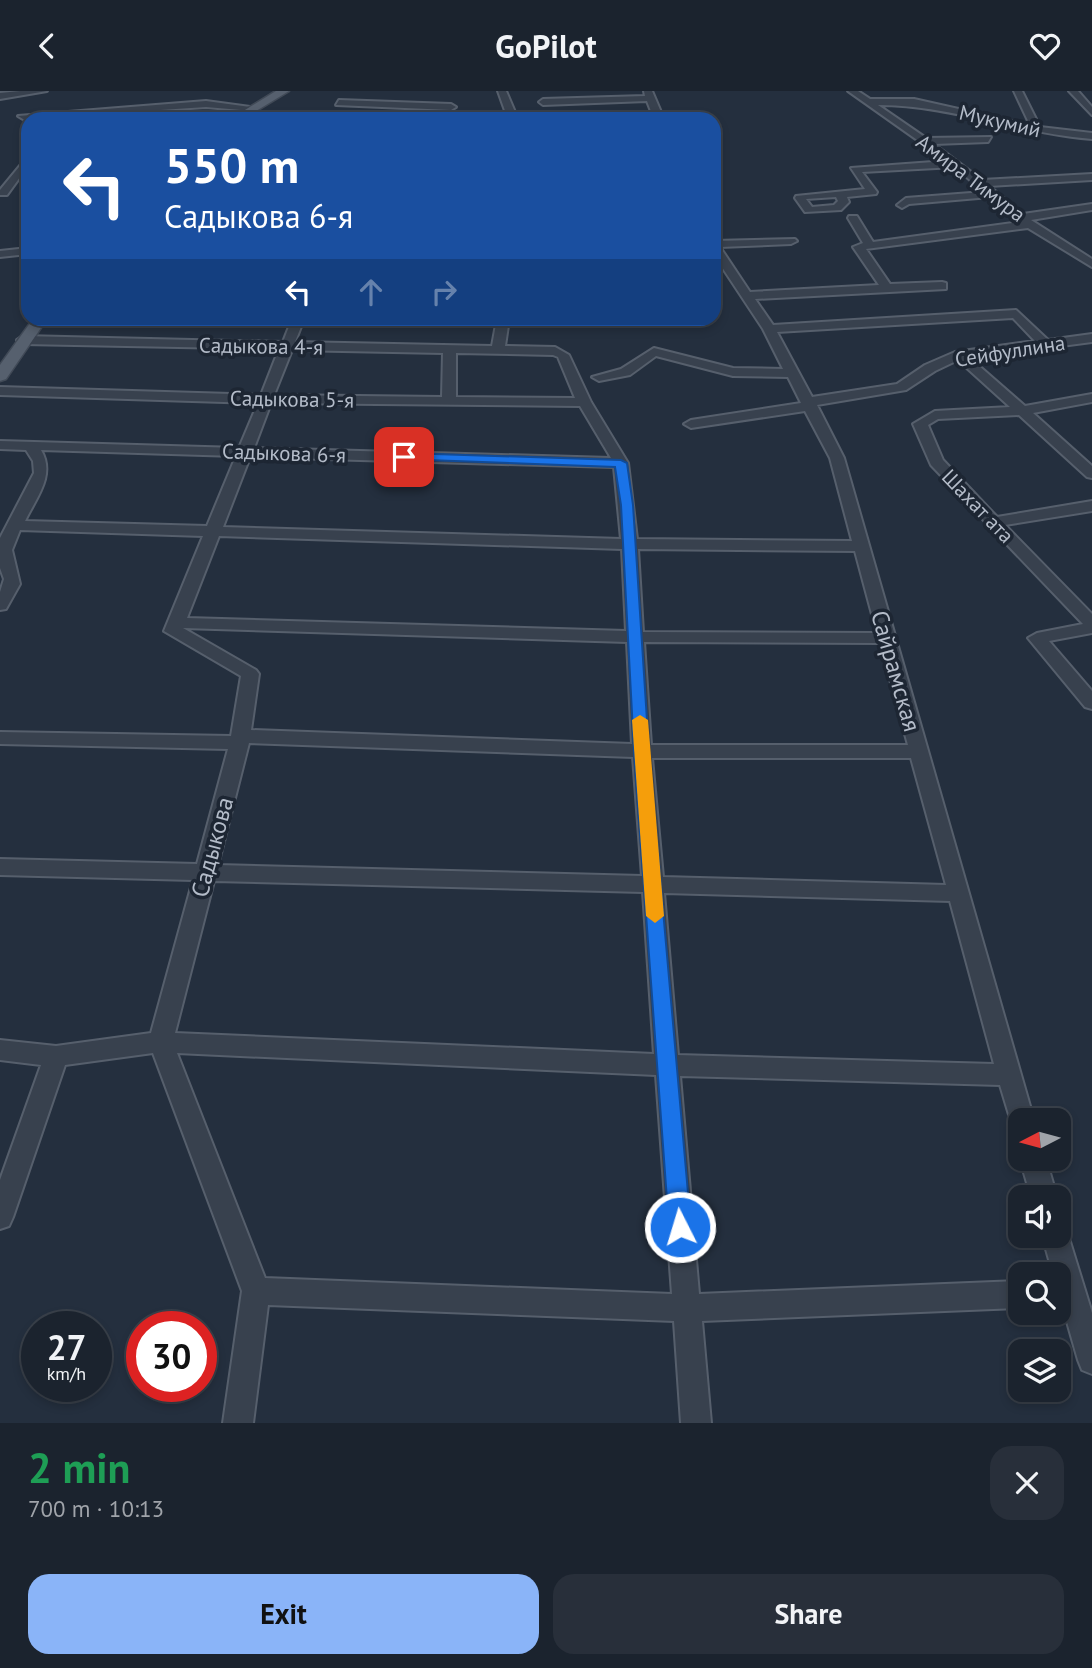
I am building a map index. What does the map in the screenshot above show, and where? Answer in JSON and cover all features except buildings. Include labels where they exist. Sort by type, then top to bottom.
[{"type":"main road","points":[[248,112],[284,91]]},
{"type":"main road","points":[[0,376],[34,326]]},
{"type":"street","points":[[0,96],[43,91]]},
{"type":"street","points":[[337,91],[339,107],[448,107],[448,112]]},
{"type":"street","points":[[502,91],[510,112]]},
{"type":"street","name":"Амира Тимура","points":[[852,91],[956,164],[1026,221],[1092,264]]},
{"type":"street","points":[[1018,91],[1036,128]]},
{"type":"street","points":[[1073,91],[1092,112]]},
{"type":"street","points":[[543,102],[649,95],[656,112]]},
{"type":"street","name":"Мукумий","points":[[867,102],[914,101],[1036,128],[1092,136]]},
{"type":"street","points":[[94,112],[206,104],[253,109]]},
{"type":"street","points":[[123,112],[127,108]]},
{"type":"street","points":[[923,141],[988,139]]},
{"type":"street","points":[[840,194],[873,191],[855,170],[858,169],[956,164]]},
{"type":"street","points":[[1039,165],[1050,179]]},
{"type":"street","points":[[3,193],[21,166]]},
{"type":"street","points":[[980,183],[1092,177]]},
{"type":"street","points":[[902,205],[906,201],[993,194]]},
{"type":"street","points":[[887,288],[858,249],[869,244],[1026,221],[1092,207]]},
{"type":"street","points":[[853,218],[860,234],[869,244]]},
{"type":"street","points":[[721,246],[791,241]]},
{"type":"street","points":[[1073,251],[1092,249]]},
{"type":"street","points":[[0,254],[21,252]]},
{"type":"street","name":"Сайрамская","points":[[721,256],[769,329],[837,458],[1019,1108]]},
{"type":"street","points":[[748,296],[942,285]]},
{"type":"street","points":[[769,329],[1016,314],[1046,345]]},
{"type":"street","points":[[295,326],[176,623],[635,637],[887,638]]},
{"type":"street","points":[[498,350],[502,326]]},
{"type":"street","name":"Сейфуллина","points":[[691,424],[901,387],[930,368],[961,355],[1092,338]]},
{"type":"street","name":"Садыкова 4-я","points":[[23,340],[555,351],[563,355],[584,402]]},
{"type":"street","points":[[449,401],[450,349]]},
{"type":"street","points":[[599,377],[625,372],[648,354],[661,352],[733,372],[793,373]]},
{"type":"street","points":[[961,355],[1092,474]]},
{"type":"street","name":"Садыкова 5-я","points":[[0,391],[264,399],[584,402]]},
{"type":"street","points":[[1021,411],[1092,398]]},
{"type":"street","points":[[584,402],[621,463],[696,1423]]},
{"type":"street","name":"Шахат ата","points":[[1021,411],[934,415],[920,424],[936,463],[1092,626]]},
{"type":"street","points":[[0,445],[31,446],[40,461],[41,473],[4,550],[5,564],[13,572],[15,581],[0,605]]},
{"type":"street","name":"Садыкова 6-я","points":[[31,446],[621,463]]},
{"type":"street","points":[[993,522],[1092,506]]},
{"type":"street","points":[[15,525],[629,544],[861,546]]},
{"type":"street","name":"Садыкова","points":[[161,1042],[240,740],[250,674],[173,631],[176,623]]},
{"type":"street","points":[[1092,626],[1037,638],[1092,703]]},
{"type":"street","points":[[0,738],[240,740],[642,751],[919,752]]},
{"type":"street","points":[[0,867],[958,893]]},
{"type":"street","points":[[161,1042],[256,1291],[238,1423]]},
{"type":"street","points":[[0,1050],[56,1056],[161,1042],[667,1065],[1010,1075]]},
{"type":"street","points":[[0,1217],[56,1056]]},
{"type":"street","points":[[1059,1248],[1092,1360]]},
{"type":"street","points":[[256,1291],[687,1308],[1008,1295]]},
{"type":"slow traffic","points":[[640,720],[655,916]]},
{"type":"route","points":[[404,457],[621,463],[627,505],[642,751],[680,1227]]}]
